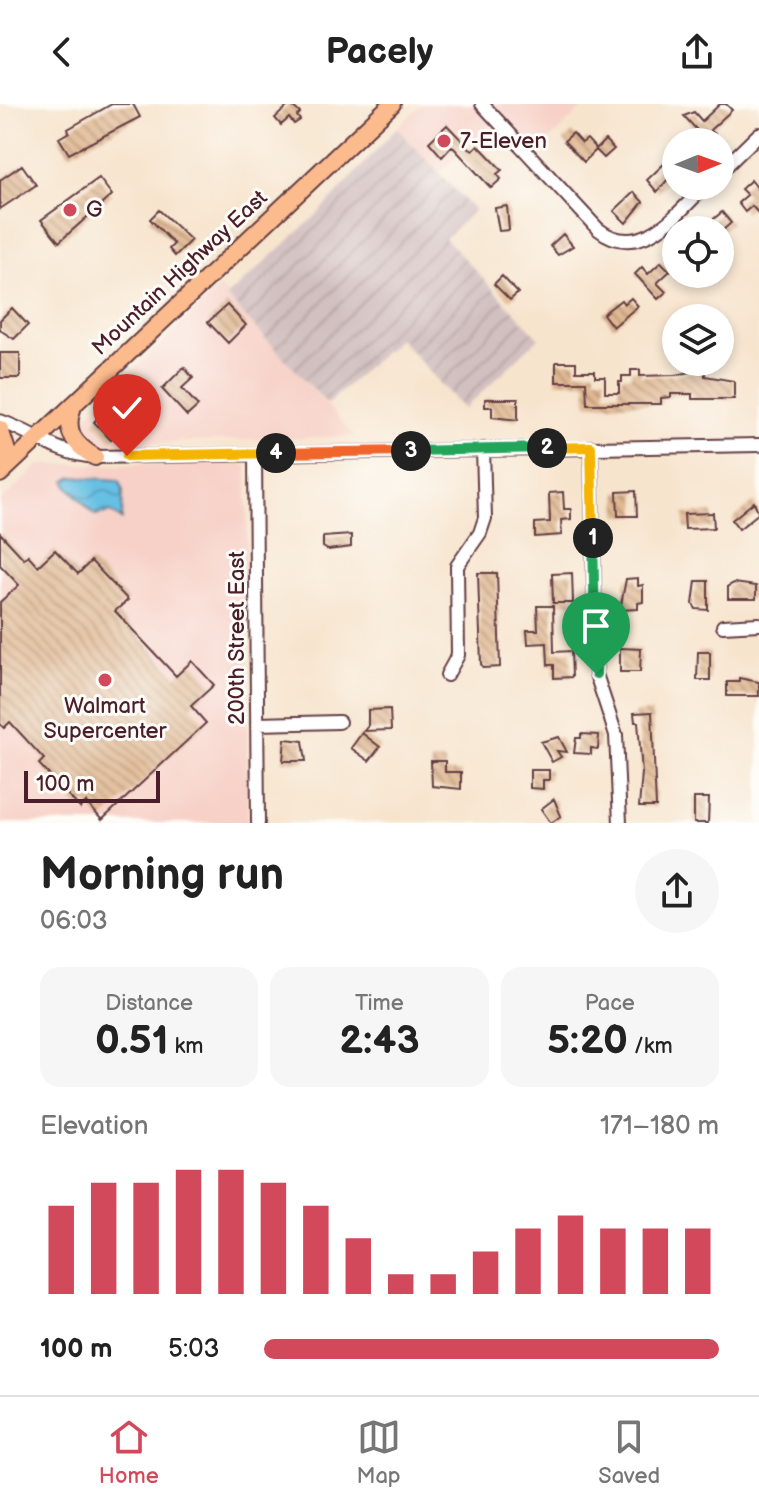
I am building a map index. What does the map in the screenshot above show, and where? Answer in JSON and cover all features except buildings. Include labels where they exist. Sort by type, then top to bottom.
[{"type":"main road","name":"Mountain Highway East","points":[[3,471],[392,104]]},
{"type":"main road","points":[[74,404],[69,423],[71,436],[78,447],[95,457]]},
{"type":"main road","points":[[0,429],[7,451],[3,471]]},
{"type":"street","points":[[482,104],[598,229],[625,243],[655,232],[690,200]]},
{"type":"street","points":[[734,158],[759,134]]},
{"type":"street","points":[[0,421],[24,429],[60,452],[95,457],[759,445]]},
{"type":"street","points":[[591,447],[596,674],[616,735],[620,823]]},
{"type":"street","points":[[447,675],[458,655],[457,566],[480,533],[485,518],[483,449]]},
{"type":"street","name":"200th Street East","points":[[255,454],[258,823]]},
{"type":"street","points":[[723,626],[759,624]]},
{"type":"street","points":[[257,724],[339,722]]},
{"type":"shaded area","points":[[422,104],[587,104],[527,161],[491,124],[439,173],[397,128]]},
{"type":"shaded area","points":[[397,128],[474,210],[445,238],[539,338],[464,409],[399,338],[327,404],[227,297],[319,213]]},
{"type":"shaded area","points":[[220,287],[354,436],[95,445],[87,440],[82,426],[88,414]]},
{"type":"shaded area","points":[[237,462],[247,466],[247,823],[0,823],[0,502],[39,465]]},
{"type":"water","points":[[73,477],[119,480],[123,489],[122,520],[111,512],[95,515],[67,485],[66,481]]},
{"type":"place","name":"7-Eleven","points":[[444,141]]},
{"type":"place","name":"G","points":[[70,210]]},
{"type":"place","name":"Walmart Supercenter","points":[[105,680]]},
{"type":"route","points":[[127,456],[591,447],[596,674]]}]
